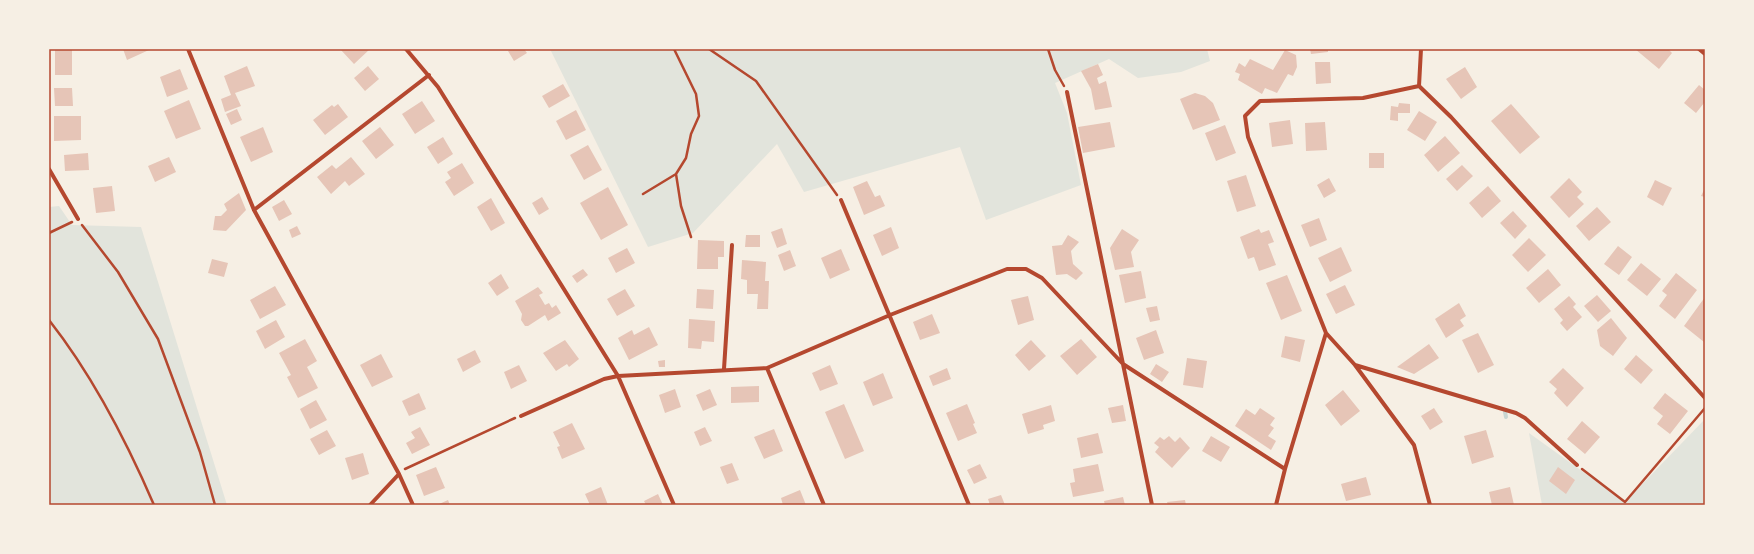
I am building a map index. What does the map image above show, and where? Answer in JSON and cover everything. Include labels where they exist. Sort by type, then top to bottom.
[{"type":"street","points":[[188,49],[254,210],[399,474],[413,505]]},
{"type":"street","points":[[406,49],[438,87],[618,376],[674,505]]},
{"type":"street","points":[[1421,49],[1419,86],[1451,117],[1705,398]]},
{"type":"street","points":[[1699,49],[1705,54]]},
{"type":"street","points":[[254,210],[429,75]]},
{"type":"street","points":[[1419,86],[1363,98],[1260,101],[1246,116],[1248,137],[1326,333],[1355,365],[1414,445],[1430,505]]},
{"type":"street","points":[[1066,92],[1152,505]]},
{"type":"street","points":[[49,169],[78,219]]},
{"type":"street","points":[[841,200],[969,505]]},
{"type":"street","points":[[724,369],[732,245]]},
{"type":"street","points":[[520,416],[604,379],[618,376],[724,369],[767,368],[890,315],[1007,269],[1026,269],[1042,278],[1123,364],[1285,469]]},
{"type":"street","points":[[1276,505],[1285,469],[1326,333]]},
{"type":"street","points":[[1355,365],[1516,413],[1525,418],[1577,465]]},
{"type":"street","points":[[767,368],[824,505]]},
{"type":"street","points":[[370,505],[399,474]]},
{"type":"path","points":[[643,194],[676,174],[686,158],[691,134],[699,116],[696,94],[674,49]]},
{"type":"path","points":[[709,49],[756,81],[841,200]]},
{"type":"path","points":[[1048,49],[1055,70],[1066,92]]},
{"type":"path","points":[[676,174],[681,206],[691,237]]},
{"type":"path","points":[[49,233],[78,219],[118,272],[158,339],[200,452],[215,505]]},
{"type":"path","points":[[49,320],[68,344],[89,377],[134,460],[154,505]]},
{"type":"path","points":[[1577,465],[1625,502],[1705,408]]},
{"type":"path","points":[[399,474],[408,467],[520,416]]},
{"type":"shaded area","points":[[550,49],[1207,49],[1210,61],[1181,72],[1138,78],[1109,59],[1055,83],[1067,113],[1081,185],[986,220],[960,147],[804,192],[777,144],[693,233],[648,247]]},
{"type":"shaded area","points":[[59,206],[72,225],[141,227],[227,505],[49,505],[49,207]]},
{"type":"shaded area","points":[[1705,419],[1705,505],[1542,505],[1529,433],[1625,502]]},
{"type":"building","points":[[55,49],[72,49],[72,75],[55,75]]},
{"type":"building","points":[[123,49],[148,49],[149,50],[127,60]]},
{"type":"building","points":[[340,49],[370,49],[354,64]]},
{"type":"building","points":[[512,49],[524,49],[527,53],[514,61],[508,51]]},
{"type":"building","points":[[1310,49],[1328,49],[1328,52],[1311,54]]},
{"type":"building","points":[[1635,49],[1668,49],[1672,53],[1659,69]]},
{"type":"building","points":[[1285,50],[1296,55],[1297,67],[1293,76],[1288,74],[1277,93],[1265,88],[1262,94],[1238,80],[1240,74],[1235,72],[1239,63],[1245,67],[1250,59],[1273,70]]},
{"type":"building","points":[[1315,62],[1330,62],[1331,83],[1316,84]]},
{"type":"building","points":[[1098,64],[1103,75],[1097,78],[1099,84],[1106,81],[1112,107],[1095,110],[1091,89],[1081,71]]},
{"type":"building","points":[[247,66],[255,86],[235,93],[241,106],[225,112],[221,99],[231,95],[224,76]]},
{"type":"building","points":[[368,66],[379,79],[365,91],[354,78]]},
{"type":"building","points":[[1465,67],[1477,87],[1461,99],[1446,79]]},
{"type":"building","points":[[180,69],[188,89],[167,97],[160,77]]},
{"type":"building","points":[[563,84],[570,96],[549,108],[542,96]]},
{"type":"building","points":[[1699,85],[1705,90],[1705,104],[1704,103],[1696,113],[1684,103]]},
{"type":"building","points":[[54,88],[72,88],[73,106],[55,106]]},
{"type":"building","points":[[1195,93],[1205,96],[1213,103],[1220,120],[1193,130],[1180,99]]},
{"type":"building","points":[[189,100],[201,129],[176,139],[164,111]]},
{"type":"building","points":[[422,101],[435,121],[415,134],[402,114]]},
{"type":"building","points":[[1399,103],[1410,104],[1410,113],[1398,113],[1398,121],[1390,120],[1391,106],[1398,107]]},
{"type":"building","points":[[338,104],[348,117],[325,135],[313,120],[332,105],[334,107]]},
{"type":"building","points":[[1511,104],[1540,137],[1520,154],[1491,121]]},
{"type":"building","points":[[237,109],[242,120],[231,125],[226,114]]},
{"type":"building","points":[[576,110],[586,130],[566,140],[556,121]]},
{"type":"building","points":[[1419,111],[1437,122],[1425,141],[1407,130]]},
{"type":"building","points":[[54,116],[81,116],[81,140],[54,141]]},
{"type":"building","points":[[1290,120],[1293,144],[1272,147],[1269,123]]},
{"type":"building","points":[[1110,122],[1115,147],[1083,153],[1078,127]]},
{"type":"building","points":[[1325,122],[1327,150],[1306,151],[1305,123]]},
{"type":"building","points":[[1225,125],[1236,153],[1216,161],[1205,133]]},
{"type":"building","points":[[263,127],[273,152],[251,162],[240,137]]},
{"type":"building","points":[[380,127],[394,145],[376,159],[362,141]]},
{"type":"building","points":[[1445,136],[1460,153],[1438,172],[1424,155]]},
{"type":"building","points":[[443,137],[453,154],[438,164],[427,147]]},
{"type":"building","points":[[588,145],[602,170],[584,180],[570,155]]},
{"type":"building","points":[[88,153],[89,170],[65,171],[64,155]]},
{"type":"building","points":[[1369,153],[1384,153],[1384,168],[1369,168]]},
{"type":"building","points":[[169,157],[176,172],[155,182],[148,166]]},
{"type":"building","points":[[351,157],[365,174],[349,186],[345,181],[331,194],[317,177],[332,165],[336,169]]},
{"type":"building","points":[[462,163],[474,183],[454,196],[445,182],[451,178],[447,172]]},
{"type":"building","points":[[1462,165],[1473,176],[1457,191],[1446,179]]},
{"type":"building","points":[[1246,175],[1256,206],[1237,212],[1227,181]]},
{"type":"building","points":[[1329,178],[1336,191],[1324,198],[1317,185]]},
{"type":"building","points":[[1569,178],[1582,192],[1577,197],[1584,204],[1569,218],[1550,197]]},
{"type":"building","points":[[1655,180],[1672,188],[1663,206],[1647,197]]},
{"type":"building","points":[[867,181],[875,197],[880,195],[885,206],[864,215],[853,187]]},
{"type":"building","points":[[112,186],[115,211],[96,213],[93,188]]},
{"type":"building","points":[[1488,186],[1501,201],[1482,218],[1469,203]]},
{"type":"building","points":[[608,187],[628,225],[601,240],[580,203]]},
{"type":"building","points":[[1705,188],[1705,197],[1701,196]]},
{"type":"building","points":[[239,193],[246,210],[226,231],[213,230],[215,216],[221,216],[227,210],[224,204]]},
{"type":"building","points":[[542,197],[549,209],[539,215],[532,203]]},
{"type":"building","points":[[491,198],[505,223],[491,231],[477,207]]},
{"type":"building","points":[[284,200],[292,214],[279,221],[272,207]]},
{"type":"building","points":[[1597,207],[1611,222],[1589,241],[1576,226]]},
{"type":"building","points":[[1513,211],[1527,226],[1515,239],[1500,223]]},
{"type":"building","points":[[1319,218],[1327,240],[1310,247],[1301,225]]},
{"type":"building","points":[[297,226],[301,234],[292,238],[289,230]]},
{"type":"building","points":[[891,227],[899,248],[882,256],[873,235]]},
{"type":"building","points":[[782,228],[787,244],[777,248],[771,232]]},
{"type":"building","points":[[1122,229],[1139,240],[1131,252],[1134,267],[1115,270],[1110,248]]},
{"type":"building","points":[[1259,229],[1261,233],[1269,230],[1274,242],[1268,244],[1276,265],[1259,271],[1254,257],[1248,259],[1240,237]]},
{"type":"building","points":[[746,235],[760,235],[760,247],[745,247]]},
{"type":"building","points":[[1068,235],[1079,242],[1071,251],[1073,264],[1083,273],[1076,280],[1067,274],[1056,275],[1052,246],[1062,245]]},
{"type":"building","points":[[1529,238],[1546,255],[1528,272],[1512,255]]},
{"type":"building","points":[[698,240],[724,241],[724,257],[718,257],[718,269],[697,269]]},
{"type":"building","points":[[1618,246],[1632,257],[1619,275],[1604,264]]},
{"type":"building","points":[[1341,247],[1352,271],[1330,282],[1318,258]]},
{"type":"building","points":[[627,248],[635,263],[616,273],[608,258]]},
{"type":"building","points":[[841,249],[850,270],[830,279],[821,258]]},
{"type":"building","points":[[790,250],[796,266],[784,271],[778,255]]},
{"type":"building","points":[[212,259],[228,263],[224,277],[208,273]]},
{"type":"building","points":[[742,260],[766,262],[765,281],[769,281],[768,309],[757,309],[758,294],[747,294],[747,280],[741,279]]},
{"type":"building","points":[[1641,263],[1661,279],[1647,296],[1627,280]]},
{"type":"building","points":[[583,269],[588,275],[577,283],[572,276]]},
{"type":"building","points":[[1548,269],[1561,285],[1539,303],[1526,288]]},
{"type":"building","points":[[1141,271],[1146,298],[1125,303],[1119,275]]},
{"type":"building","points":[[1676,273],[1697,290],[1675,319],[1659,306],[1667,295],[1662,291]]},
{"type":"building","points":[[501,274],[509,288],[497,296],[488,283]]},
{"type":"building","points":[[1287,275],[1302,311],[1281,320],[1266,283]]},
{"type":"building","points":[[1345,285],[1355,305],[1336,314],[1326,294]]},
{"type":"building","points":[[275,286],[286,305],[260,319],[250,300]]},
{"type":"building","points":[[538,287],[543,293],[539,295],[545,305],[549,303],[552,308],[556,305],[561,313],[548,321],[545,315],[528,326],[525,326],[521,320],[522,314],[515,301]]},
{"type":"building","points":[[625,289],[635,306],[617,316],[607,299]]},
{"type":"building","points":[[697,289],[714,290],[713,309],[696,308]]},
{"type":"building","points":[[1597,295],[1611,311],[1598,322],[1584,306]]},
{"type":"building","points":[[1028,296],[1034,320],[1018,325],[1011,300]]},
{"type":"building","points":[[1569,296],[1576,304],[1573,307],[1582,317],[1567,331],[1560,323],[1563,320],[1554,309]]},
{"type":"building","points":[[1705,297],[1705,341],[1704,342],[1684,326]]},
{"type":"building","points":[[1459,303],[1466,316],[1460,320],[1464,326],[1446,338],[1435,319]]},
{"type":"building","points":[[1157,306],[1160,320],[1150,322],[1146,308]]},
{"type":"building","points":[[932,314],[940,333],[920,340],[913,322]]},
{"type":"building","points":[[1611,318],[1627,338],[1613,356],[1600,346],[1597,330]]},
{"type":"building","points":[[689,319],[715,321],[714,342],[702,341],[701,349],[688,348]]},
{"type":"building","points":[[276,320],[285,337],[265,349],[256,331]]},
{"type":"building","points":[[649,327],[658,345],[629,360],[618,338],[632,330],[634,335]]},
{"type":"building","points":[[1156,330],[1164,353],[1144,360],[1136,338]]},
{"type":"building","points":[[1478,333],[1494,365],[1478,373],[1462,340]]},
{"type":"building","points":[[1285,336],[1305,340],[1300,362],[1281,357]]},
{"type":"building","points":[[305,339],[317,361],[307,367],[318,388],[298,398],[287,377],[291,375],[279,353]]},
{"type":"building","points":[[1081,339],[1097,357],[1077,375],[1060,356]]},
{"type":"building","points":[[565,340],[579,359],[569,367],[567,364],[556,371],[543,353]]},
{"type":"building","points":[[1031,340],[1046,356],[1029,371],[1015,355]]},
{"type":"building","points":[[1429,344],[1439,358],[1414,374],[1397,367]]},
{"type":"building","points":[[475,350],[481,362],[463,372],[457,359]]},
{"type":"building","points":[[381,354],[393,377],[372,387],[360,365]]},
{"type":"building","points":[[1636,355],[1653,370],[1641,384],[1624,369]]},
{"type":"building","points":[[1187,358],[1207,361],[1203,388],[1183,385]]},
{"type":"building","points":[[665,360],[665,367],[659,367],[658,361]]},
{"type":"building","points":[[1156,364],[1169,372],[1162,382],[1150,374]]},
{"type":"building","points":[[519,365],[527,381],[511,389],[504,372]]},
{"type":"building","points":[[830,365],[838,384],[820,391],[812,373]]},
{"type":"building","points":[[947,368],[951,379],[933,386],[929,376]]},
{"type":"building","points":[[1563,368],[1584,388],[1567,407],[1554,393],[1557,389],[1549,382]]},
{"type":"building","points":[[883,373],[893,398],[873,406],[863,382]]},
{"type":"building","points":[[759,386],[759,402],[731,403],[731,387]]},
{"type":"building","points":[[675,389],[681,407],[665,413],[659,395]]},
{"type":"building","points":[[710,389],[717,405],[703,411],[696,395]]},
{"type":"building","points":[[1343,390],[1360,411],[1341,426],[1325,405]]},
{"type":"building","points":[[419,393],[426,409],[409,416],[402,401]]},
{"type":"building","points":[[1665,393],[1688,411],[1670,434],[1657,424],[1663,416],[1653,408]]},
{"type":"building","points":[[316,400],[327,420],[310,429],[300,409]]},
{"type":"building","points":[[844,404],[864,451],[845,459],[825,412]]},
{"type":"building","points":[[967,404],[975,423],[973,424],[977,433],[958,441],[946,413]]},
{"type":"building","points":[[1051,405],[1055,421],[1043,425],[1044,429],[1028,434],[1022,414]]},
{"type":"building","points":[[1123,405],[1126,421],[1112,423],[1108,408]]},
{"type":"building","points":[[1260,408],[1275,418],[1270,425],[1274,428],[1268,436],[1276,441],[1271,450],[1235,426],[1246,409],[1255,415]]},
{"type":"building","points":[[1434,408],[1443,422],[1430,430],[1421,416]]},
{"type":"building","points":[[1582,421],[1600,437],[1585,454],[1567,439]]},
{"type":"building","points":[[572,423],[585,449],[562,459],[557,447],[560,446],[553,432]]},
{"type":"building","points":[[420,427],[430,445],[412,454],[406,443],[415,438],[411,432]]},
{"type":"building","points":[[705,427],[712,441],[700,446],[694,432]]},
{"type":"building","points":[[774,429],[783,451],[764,459],[754,437]]},
{"type":"building","points":[[327,430],[336,446],[319,455],[310,439]]},
{"type":"building","points":[[1486,430],[1494,457],[1472,464],[1464,436]]},
{"type":"building","points":[[1098,433],[1103,453],[1081,458],[1077,438]]},
{"type":"building","points":[[1169,436],[1175,442],[1180,437],[1190,448],[1172,468],[1155,452],[1159,447],[1154,443],[1160,437],[1164,440]]},
{"type":"building","points":[[1211,436],[1230,447],[1221,462],[1202,451]]},
{"type":"building","points":[[363,453],[369,474],[352,480],[345,458]]},
{"type":"building","points":[[732,463],[739,480],[727,484],[720,467]]},
{"type":"building","points":[[980,464],[987,478],[974,484],[967,470]]},
{"type":"building","points":[[1098,464],[1104,491],[1073,497],[1070,483],[1075,482],[1073,469]]},
{"type":"building","points":[[436,467],[445,488],[424,496],[416,475]]},
{"type":"building","points":[[1558,467],[1575,480],[1566,494],[1549,481]]},
{"type":"building","points":[[1366,477],[1371,495],[1346,501],[1341,484]]},
{"type":"building","points":[[601,487],[608,505],[590,505],[585,494]]},
{"type":"building","points":[[1510,487],[1514,505],[1492,505],[1489,492]]},
{"type":"building","points":[[800,490],[806,505],[783,505],[781,498]]},
{"type":"building","points":[[658,494],[663,505],[646,505],[644,501]]},
{"type":"building","points":[[1001,495],[1005,505],[990,505],[988,499]]},
{"type":"building","points":[[1123,497],[1125,505],[1105,505],[1104,501]]},
{"type":"building","points":[[448,500],[450,505],[437,505]]},
{"type":"building","points":[[1185,500],[1186,505],[1168,505],[1167,502]]},
{"type":"waterway","points":[[1505,412],[1506,417]]}]
